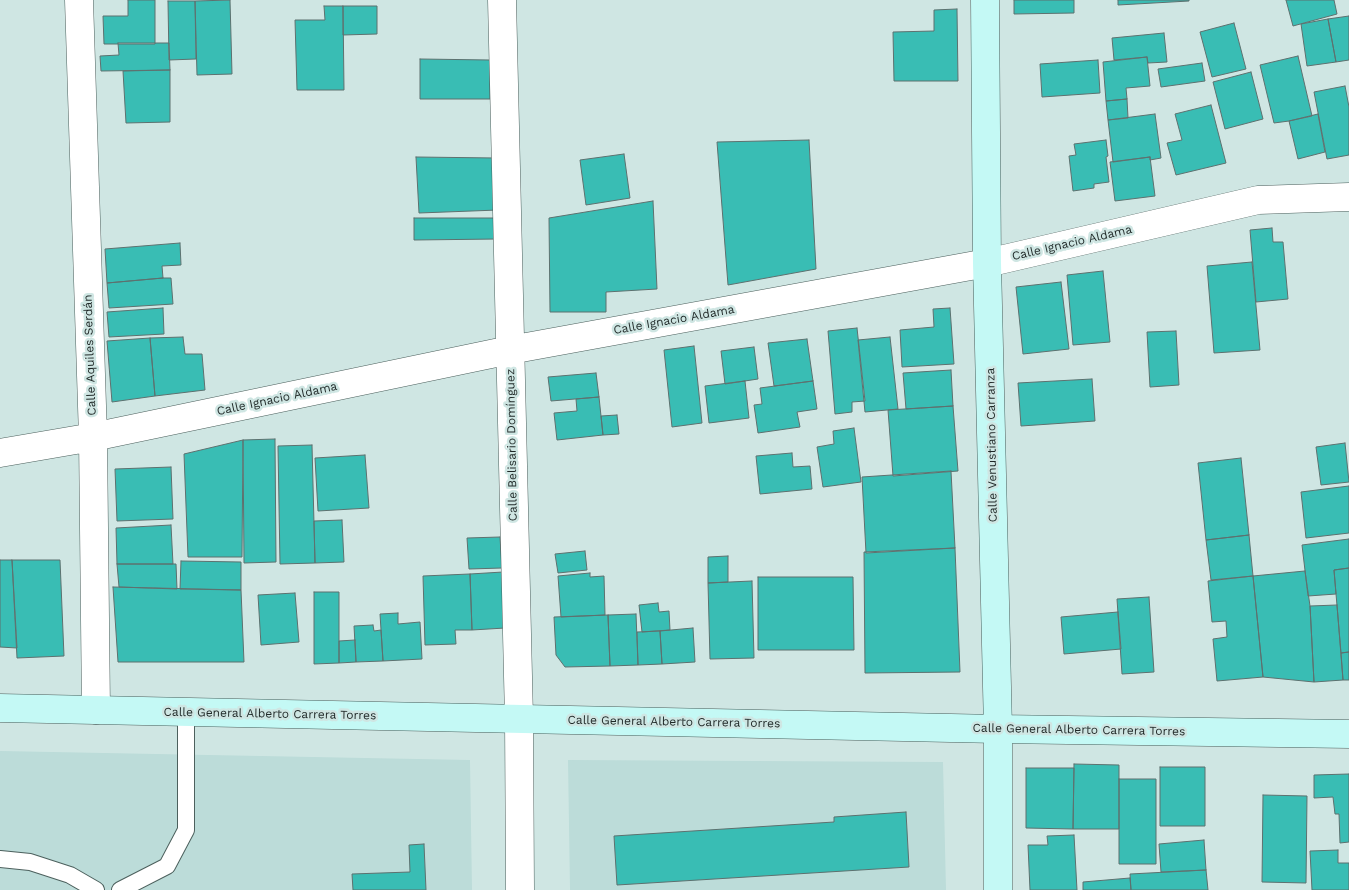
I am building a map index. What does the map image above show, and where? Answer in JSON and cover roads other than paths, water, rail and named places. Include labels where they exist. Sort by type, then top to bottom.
[{"type":"main road","name":"Calle Venustiano Carranza","points":[[985,0],[987,263],[998,729],[998,890]]},
{"type":"main road","name":"Calle General Alberto Carrera Torres","points":[[0,708],[998,729],[1349,734]]},
{"type":"street","name":"Calle Aquiles Serdán","points":[[79,0],[93,437],[96,710]]},
{"type":"street","name":"Calle Belisario Domínguez","points":[[502,0],[519,718],[520,890]]},
{"type":"street","name":"Calle Ignacio Aldama","points":[[0,453],[93,437],[510,350],[987,263],[1258,200],[1349,197]]},
{"type":"lane","points":[[120,890],[167,866],[186,830],[186,712]]},
{"type":"lane","points":[[0,859],[30,862],[70,874],[96,890]]}]
